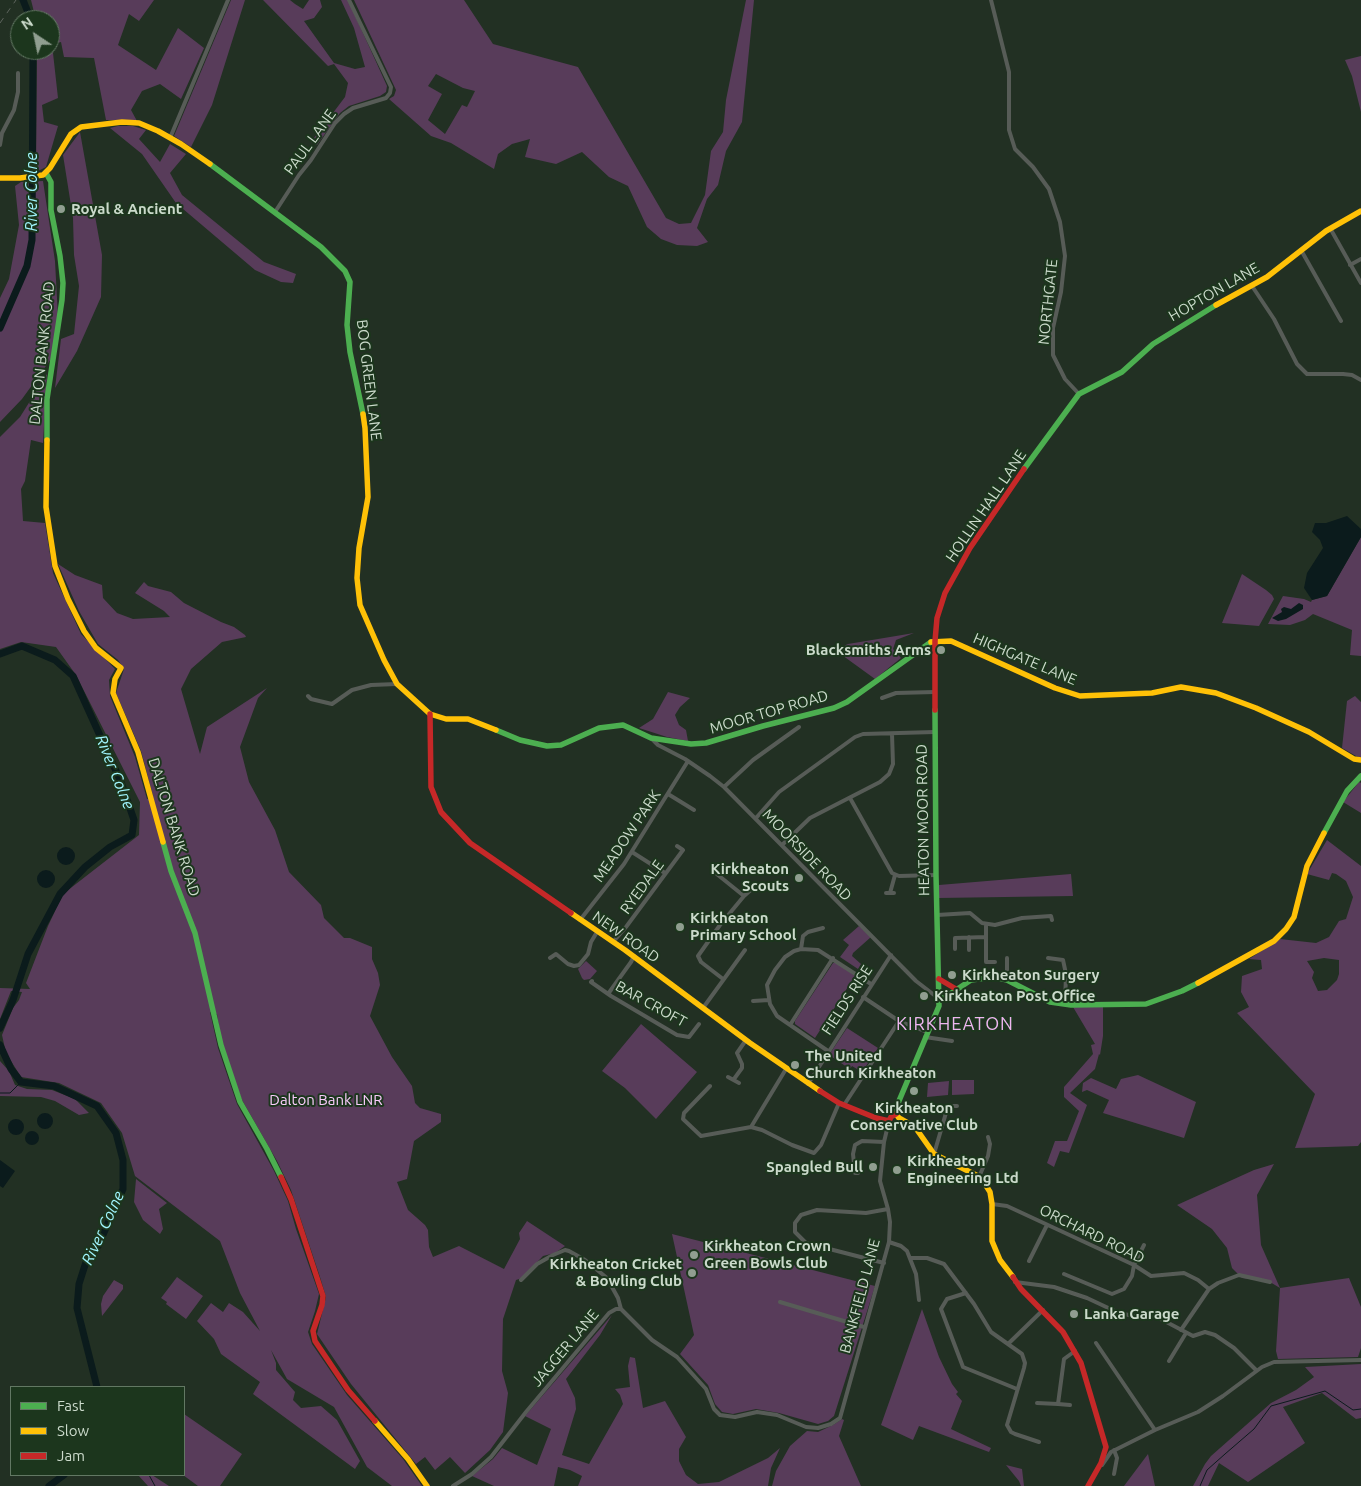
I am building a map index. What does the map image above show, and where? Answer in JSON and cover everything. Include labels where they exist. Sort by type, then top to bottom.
[{"type":"street","points":[[170,138],[228,0]]},
{"type":"street","name":"PAUL LANE","points":[[275,212],[335,123],[354,108],[386,98],[390,93],[391,87],[349,0]]},
{"type":"street","name":"NORTHGATE","points":[[991,0],[1010,72],[1009,130],[1015,149],[1033,167],[1049,189],[1060,222],[1065,256],[1061,292],[1053,328],[1053,355],[1065,379],[1079,394]]},
{"type":"street","points":[[0,145],[2,133],[14,110],[18,92],[18,73]]},
{"type":"street","name":"BOG GREEN LANE","points":[[45,172],[71,134],[82,127],[122,122],[139,123],[181,144],[275,212],[336,260],[345,271],[350,282],[347,326],[350,352],[365,428],[368,497],[357,578],[360,605],[384,660],[397,684],[430,714]]},
{"type":"street","points":[[0,178],[20,178],[45,172]]},
{"type":"street","name":"DALTON BANK ROAD","points":[[45,172],[50,182],[51,210],[62,274],[62,300],[46,408],[46,507],[55,566],[68,599],[84,631],[96,648],[121,668],[115,679],[113,694],[138,752],[171,871],[195,933],[221,1045],[240,1102],[267,1149],[291,1199],[323,1296],[322,1305],[313,1331],[315,1341],[348,1390],[408,1459],[427,1486]]},
{"type":"street","name":"HOPTON LANE","points":[[1079,394],[1122,372],[1153,344],[1202,312],[1267,277],[1330,228],[1361,211]]},
{"type":"street","points":[[1330,228],[1361,283]]},
{"type":"street","points":[[1301,250],[1341,321]]},
{"type":"street","points":[[1350,266],[1361,259]]},
{"type":"street","points":[[1252,286],[1274,319],[1297,364],[1307,374],[1343,374],[1352,375],[1361,380]]},
{"type":"street","name":"HOLLIN HALL LANE","points":[[934,641],[937,618],[945,593],[970,548],[1053,428],[1079,394]]},
{"type":"street","name":"HEATON MOOR ROAD","points":[[896,1114],[896,1108],[937,1011],[939,978],[934,641]]},
{"type":"street","name":"MOOR TOP ROAD","points":[[430,714],[446,719],[468,719],[520,740],[547,746],[561,745],[599,728],[622,725],[651,738],[691,744],[706,743],[834,708],[847,702],[927,644],[934,641]]},
{"type":"street","name":"HIGHGATE LANE","points":[[934,641],[951,641],[1055,688],[1080,696],[1152,693],[1181,687],[1216,693],[1310,732],[1354,759],[1361,760]]},
{"type":"street","points":[[308,696],[311,699],[332,704],[352,690],[371,685],[397,684]]},
{"type":"street","points":[[882,698],[896,694],[935,692]]},
{"type":"street","name":"NEW ROAD","points":[[430,714],[431,787],[441,812],[470,843],[634,956],[808,1084],[842,1104],[876,1118],[889,1121]]},
{"type":"street","points":[[724,787],[753,760],[799,727]]},
{"type":"street","points":[[756,818],[779,792],[856,737],[864,734],[935,732]]},
{"type":"street","points":[[782,845],[810,818],[880,782],[889,774],[893,764],[892,734]]},
{"type":"street","name":"MOORSIDE ROAD","points":[[651,738],[658,745],[688,762],[724,787],[916,981],[938,998]]},
{"type":"street","name":"MEADOW PARK","points":[[580,920],[632,852],[688,762]]},
{"type":"street","points":[[938,998],[944,998],[967,982],[994,977],[1007,980],[1050,1002],[1065,1004],[1146,1004],[1188,988],[1274,941],[1286,929],[1294,917],[1308,866],[1336,809],[1347,791],[1361,776]]},
{"type":"street","points":[[668,794],[694,810]]},
{"type":"street","points":[[850,798],[895,875],[936,875]]},
{"type":"street","name":"RYEDALE","points":[[613,942],[683,850],[677,846]]},
{"type":"street","points":[[632,852],[665,873]]},
{"type":"street","points":[[713,872],[744,896]]},
{"type":"street","points":[[890,893],[895,875]]},
{"type":"street","points":[[723,979],[702,962],[698,956],[744,896],[752,890]]},
{"type":"street","points":[[937,915],[970,913],[982,923],[995,925],[1022,918],[1051,916],[1052,920]]},
{"type":"street","points":[[986,924],[986,962],[995,962]]},
{"type":"street","points":[[801,949],[803,936],[808,932],[823,928]]},
{"type":"street","points":[[550,958],[556,953],[568,964],[579,965],[588,954],[591,942],[597,932]]},
{"type":"street","points":[[969,937],[969,950]]},
{"type":"street","points":[[954,949],[955,938],[986,937]]},
{"type":"street","points":[[828,1051],[777,1016],[769,1000],[767,985],[775,970],[784,957],[801,949],[818,950],[871,984]]},
{"type":"street","points":[[703,1008],[745,950]]},
{"type":"street","name":"FIELDS RISE","points":[[808,1084],[891,955]]},
{"type":"street","points":[[608,994],[634,956]]},
{"type":"street","points":[[790,1025],[833,958]]},
{"type":"street","points":[[1007,958],[1007,980]]},
{"type":"street","points":[[1048,958],[1063,960],[1066,974],[1065,1004]]},
{"type":"street","points":[[939,978],[956,989]]},
{"type":"street","name":"BAR CROFT","points":[[592,981],[608,994],[677,1035],[689,1037],[699,1024]]},
{"type":"street","points":[[863,997],[899,1021],[926,1035],[952,1041]]},
{"type":"street","points":[[753,1001],[769,1000]]},
{"type":"street","points":[[709,1089],[684,1113],[682,1118],[701,1136],[751,1127],[814,1153],[821,1145],[842,1104],[899,1021]]},
{"type":"street","points":[[734,1079],[742,1068],[737,1054],[746,1040]]},
{"type":"street","points":[[751,1127],[786,1069]]},
{"type":"street","points":[[728,1077],[739,1083]]},
{"type":"street","points":[[934,1154],[948,1106],[957,1106]]},
{"type":"street","points":[[889,1121],[896,1114],[899,1118],[915,1127],[934,1154],[979,1177],[989,1189],[992,1204],[991,1234],[993,1245],[1005,1268],[1015,1282],[1063,1332],[1080,1363],[1106,1447],[1098,1470]]},
{"type":"street","name":"BANKFIELD LANE","points":[[830,1424],[840,1418],[889,1242],[890,1222],[880,1181],[884,1142],[889,1121]]},
{"type":"street","points":[[979,1177],[988,1156],[990,1144],[988,1136]]},
{"type":"street","points":[[858,1173],[855,1173],[853,1154],[856,1145],[862,1141],[884,1142]]},
{"type":"street","name":"ORCHARD ROAD","points":[[992,1204],[1008,1206],[1134,1265],[1151,1276],[1184,1273],[1198,1280],[1209,1289]]},
{"type":"street","points":[[884,1263],[806,1243],[795,1232],[796,1223],[801,1215],[817,1210],[866,1213],[888,1209]]},
{"type":"street","points":[[1029,1261],[1047,1225]]},
{"type":"street","points":[[889,1242],[901,1246],[907,1251],[916,1274],[919,1300]]},
{"type":"street","points":[[1064,1274],[1112,1294],[1124,1290],[1132,1276],[1134,1265],[1144,1245]]},
{"type":"street","points":[[521,1280],[537,1264],[565,1250],[569,1251],[585,1260],[607,1278],[618,1298],[621,1309]]},
{"type":"street","points":[[910,1258],[927,1258],[944,1264],[966,1293],[991,1332],[1020,1351],[1024,1358],[1024,1368],[1007,1421],[1008,1429],[1015,1434],[1039,1442]]},
{"type":"street","points":[[1181,1330],[1209,1289],[1239,1275],[1270,1282]]},
{"type":"street","points":[[1015,1282],[1054,1287],[1086,1298],[1119,1313],[1143,1318],[1155,1316],[1194,1336],[1205,1332],[1215,1335],[1234,1348],[1256,1370]]},
{"type":"street","points":[[966,1293],[947,1299],[941,1308],[963,1367],[1017,1389]]},
{"type":"street","points":[[780,1302],[864,1327]]},
{"type":"street","name":"JAGGER LANE","points":[[452,1486],[472,1474],[491,1457],[526,1412],[610,1313],[616,1309],[621,1309],[652,1340],[677,1357],[706,1389],[714,1409],[720,1415],[735,1417],[757,1412],[777,1415],[806,1426],[818,1428],[830,1424]]},
{"type":"street","points":[[1008,1344],[1043,1310]]},
{"type":"street","points":[[1169,1361],[1186,1333]]},
{"type":"street","points":[[1096,1343],[1155,1430]]},
{"type":"street","points":[[1058,1404],[1064,1359],[1075,1352]]},
{"type":"street","points":[[1088,1486],[1111,1452],[1155,1430],[1198,1412],[1256,1370],[1274,1362],[1361,1360]]},
{"type":"street","points":[[1037,1403],[1070,1405]]},
{"type":"street","points":[[1114,1450],[1117,1458],[1114,1474]]},
{"type":"green space","points":[[31,0],[154,0],[139,21],[129,14],[118,45],[156,70],[178,28],[204,48],[181,99],[160,84],[142,91],[131,110],[137,121],[106,120],[94,58],[64,57],[60,42],[60,10],[34,10]]},
{"type":"green space","points":[[231,0],[245,0],[212,105],[191,147],[174,136]]},
{"type":"green space","points":[[263,0],[290,0],[303,9],[309,0],[320,0],[322,7],[314,18],[304,21],[334,63],[355,69],[365,67],[354,28],[341,0],[348,0],[387,86],[386,92],[380,96],[349,106],[340,113],[317,145],[311,142],[345,97],[348,83],[334,64],[328,66]]},
{"type":"green space","points":[[354,0],[464,0],[493,44],[578,67],[666,218],[679,224],[691,223],[705,195],[711,151],[723,132],[726,100],[746,0],[754,0],[742,122],[726,151],[718,185],[707,199],[697,228],[708,242],[697,246],[677,245],[661,239],[647,227],[628,186],[609,177],[582,152],[556,164],[525,157],[530,139],[512,144],[498,154],[494,169],[451,143],[431,136],[389,99],[394,96],[396,90]],"holes":[[[436,74],[463,88],[475,91],[467,107],[462,105],[445,134],[428,120],[442,94],[428,86]]]},
{"type":"green space","points":[[1361,56],[1361,112],[1352,76],[1345,60]]},
{"type":"green space","points":[[37,60],[54,60],[58,98],[42,105],[44,122],[58,126],[46,167],[36,172]]},
{"type":"green space","points":[[133,126],[146,130],[139,139],[160,162],[170,144],[186,154],[170,173],[182,195],[264,262],[296,274],[293,283],[281,282],[255,270],[176,203],[142,154],[110,128]]},
{"type":"green space","points":[[80,132],[102,255],[101,297],[77,351],[55,388],[61,339],[74,334],[79,286],[74,255],[73,218],[63,155]]},
{"type":"green space","points":[[43,181],[55,261],[58,317],[51,359],[22,399],[0,422],[0,298],[9,279],[19,225],[15,186],[21,182]]},
{"type":"green space","name":"Dalton Bank LNR","points":[[47,374],[43,443],[31,440],[25,481],[21,489],[23,521],[45,523],[53,573],[81,634],[115,669],[109,680],[110,696],[135,757],[147,799],[153,796],[141,751],[116,693],[124,669],[118,660],[98,644],[79,611],[58,564],[75,575],[102,585],[103,598],[117,613],[133,619],[170,617],[164,611],[135,593],[144,582],[148,586],[171,592],[184,603],[234,627],[245,635],[246,637],[222,642],[191,669],[181,689],[200,754],[207,727],[267,688],[258,698],[240,747],[249,782],[275,830],[289,872],[321,905],[324,918],[344,938],[350,938],[372,947],[372,959],[378,973],[380,985],[370,1016],[392,1057],[412,1086],[415,1103],[420,1108],[441,1114],[441,1122],[414,1141],[407,1179],[397,1182],[408,1210],[428,1230],[429,1247],[433,1257],[459,1246],[504,1269],[520,1239],[519,1233],[527,1221],[565,1246],[555,1253],[543,1256],[522,1278],[516,1280],[503,1319],[502,1371],[508,1393],[503,1432],[490,1450],[465,1473],[450,1457],[435,1470],[425,1457],[416,1464],[351,1384],[317,1334],[326,1297],[320,1277],[291,1190],[277,1161],[242,1100],[228,1065],[222,1047],[217,1014],[210,1012],[218,1048],[237,1104],[274,1171],[288,1201],[319,1294],[308,1332],[312,1344],[347,1395],[403,1459],[422,1486],[392,1486],[367,1467],[334,1407],[287,1379],[271,1350],[276,1363],[276,1370],[295,1392],[293,1400],[301,1408],[321,1406],[337,1420],[360,1461],[355,1469],[253,1394],[260,1382],[221,1354],[214,1339],[197,1321],[211,1303],[223,1312],[229,1303],[243,1312],[260,1331],[240,1293],[220,1241],[135,1176],[122,1133],[101,1103],[59,1083],[21,1077],[6,1053],[2,1035],[22,992],[11,991],[0,1019],[0,988],[30,989],[26,983],[48,926],[63,894],[139,835],[140,802],[76,675],[56,647],[21,642],[0,649],[0,437],[20,417]]},
{"type":"green space","points":[[1361,537],[1361,656],[1350,655],[1352,630],[1313,614],[1305,620],[1290,625],[1268,624],[1283,596],[1311,602],[1312,600],[1327,596]]},
{"type":"green space","points":[[1242,574],[1266,590],[1274,599],[1259,626],[1222,623]]},
{"type":"green space","points":[[914,633],[896,640],[893,649],[901,658],[875,679],[835,650],[848,644]]},
{"type":"green space","points":[[668,692],[690,698],[680,707],[675,715],[679,725],[686,730],[688,741],[667,737],[639,728],[653,719]]},
{"type":"green space","points":[[1355,696],[1361,702],[1361,758],[1342,748],[1347,701]]},
{"type":"green space","points":[[1359,782],[1361,783],[1361,813],[1343,802]]},
{"type":"green space","points":[[1327,840],[1361,866],[1361,1142],[1358,1146],[1295,1148],[1315,1094],[1237,1013],[1249,1007],[1241,992],[1242,976],[1262,969],[1261,960],[1249,959],[1280,939],[1316,943],[1329,937],[1339,921],[1346,919],[1353,897],[1346,881],[1332,873],[1329,880],[1307,874]],"holes":[[[1324,958],[1339,960],[1337,980],[1327,990],[1318,991],[1312,978],[1314,972],[1307,961]]]},
{"type":"green space","points":[[1071,874],[1073,896],[938,898],[939,885]]},
{"type":"green space","points":[[859,926],[871,937],[853,953],[852,956],[861,964],[858,969],[840,957],[849,945],[843,940]]},
{"type":"green space","points":[[586,961],[597,971],[590,979],[584,980],[578,969]]},
{"type":"green space","points":[[833,963],[837,963],[855,976],[815,1038],[795,1024],[795,1021]]},
{"type":"green space","points":[[1073,1007],[1103,1007],[1103,1036],[1100,1055],[1095,1069],[1070,1093],[1087,1105],[1069,1153],[1060,1151],[1054,1167],[1047,1163],[1055,1141],[1067,1141],[1079,1111],[1064,1097],[1064,1087],[1093,1054],[1091,1045],[1095,1044]]},
{"type":"green space","points":[[641,1024],[697,1072],[656,1119],[625,1088],[602,1071]]},
{"type":"green space","points":[[847,1028],[878,1048],[862,1072],[852,1066],[850,1069],[829,1055]]},
{"type":"green space","points":[[0,1061],[9,1071],[15,1085],[27,1089],[52,1090],[75,1099],[89,1113],[79,1115],[55,1101],[41,1097],[0,1096]]},
{"type":"green space","points":[[1138,1075],[1196,1102],[1184,1138],[1103,1113],[1109,1100],[1087,1090],[1082,1092],[1083,1083],[1091,1078],[1116,1089],[1121,1079]]},
{"type":"green space","points":[[952,1080],[974,1080],[974,1094],[952,1095]]},
{"type":"green space","points":[[949,1081],[948,1095],[927,1097],[928,1083]]},
{"type":"green space","points":[[1274,1164],[1257,1195],[1261,1245],[1280,1288],[1270,1282],[1242,1278],[1232,1268],[1227,1248],[1212,1229],[1177,1205],[1254,1170]]},
{"type":"green space","points":[[136,1179],[167,1203],[159,1209],[163,1229],[160,1234],[143,1220],[134,1202]]},
{"type":"green space","points":[[672,1234],[875,1286],[834,1416],[828,1421],[818,1424],[779,1413],[756,1409],[733,1414],[722,1412],[715,1404],[708,1385],[680,1354],[694,1335]]},
{"type":"green space","points":[[177,1277],[203,1296],[186,1319],[161,1298]]},
{"type":"green space","points":[[1349,1278],[1361,1307],[1361,1348],[1358,1357],[1278,1359],[1276,1351],[1280,1288]]},
{"type":"green space","points":[[114,1280],[123,1285],[123,1289],[102,1316],[101,1304],[103,1296]]},
{"type":"green space","points":[[922,1309],[939,1357],[958,1392],[956,1394],[962,1401],[951,1429],[991,1448],[989,1452],[919,1426],[913,1440],[881,1425]]},
{"type":"green space","points":[[612,1315],[600,1335],[566,1379],[575,1398],[576,1409],[562,1455],[589,1464],[623,1404],[620,1395],[615,1389],[630,1387],[628,1366],[630,1357],[635,1358],[643,1408],[665,1401],[686,1437],[679,1449],[679,1461],[686,1475],[698,1484],[719,1482],[768,1458],[780,1448],[771,1468],[768,1486],[578,1486],[582,1476],[558,1467],[554,1486],[494,1486],[472,1476],[493,1459],[502,1448],[537,1465],[551,1429],[525,1416]]},
{"type":"green space","points":[[1361,1364],[1361,1418],[1356,1419],[1322,1393],[1283,1407],[1305,1443],[1248,1482],[1219,1463],[1208,1486],[1193,1486],[1211,1456],[1271,1403],[1296,1390],[1314,1377],[1305,1367]]},
{"type":"green space","points":[[185,1415],[242,1454],[220,1486],[198,1486],[184,1476]]},
{"type":"green space","points":[[842,1419],[844,1420],[839,1436],[861,1486],[772,1486],[776,1471],[790,1446],[807,1431],[818,1432]]},
{"type":"green space","points":[[1148,1454],[1155,1486],[1124,1486]]},
{"type":"green space","points":[[1006,1465],[1022,1469],[1024,1486],[1021,1486]]},
{"type":"green space","points":[[139,1476],[154,1476],[169,1486],[148,1486]]},
{"type":"shaded area","points":[[1347,516],[1361,529],[1361,537],[1327,596],[1312,600],[1304,588],[1307,573],[1323,548],[1320,540],[1312,532],[1315,523],[1326,523]]},
{"type":"shaded area","points":[[1299,603],[1303,605],[1303,609],[1286,619],[1278,621],[1272,618],[1282,612],[1281,609],[1284,607],[1291,609]]},
{"type":"shaded area","points":[[66,847],[72,850],[75,856],[72,862],[66,865],[60,862],[57,856],[60,850]]},
{"type":"shaded area","points":[[46,870],[52,873],[55,879],[52,885],[46,888],[40,885],[37,879],[40,873]]},
{"type":"shaded area","points":[[45,1113],[53,1121],[45,1129],[37,1121]]},
{"type":"shaded area","points":[[16,1119],[24,1127],[16,1135],[8,1127]]},
{"type":"shaded area","points":[[29,1131],[35,1131],[39,1138],[35,1145],[29,1145],[25,1141],[25,1135]]},
{"type":"shaded area","points":[[0,1160],[15,1171],[3,1188],[0,1186]]},
{"type":"waterway","name":"River Colne","points":[[23,0],[27,10]]},
{"type":"waterway","name":"River Colne","points":[[0,328],[27,266],[32,240],[33,60]]},
{"type":"waterway","name":"River Colne","points":[[0,654],[22,646],[55,660],[73,676],[121,782],[134,820],[132,835],[110,847],[85,867],[60,894],[28,954],[13,1000],[0,1028]]},
{"type":"waterway","name":"River Colne","points":[[0,1045],[11,1069],[21,1082],[54,1086],[97,1106],[116,1133],[123,1160],[123,1189],[98,1246],[86,1262],[79,1284],[77,1308],[97,1386]]},
{"type":"waterway","points":[[0,1093],[10,1093],[21,1082]]},
{"type":"waterway","points":[[1200,1486],[1207,1470],[1254,1429],[1271,1406],[1325,1391],[1353,1410],[1361,1409]]},
{"type":"waterway","name":"River Colne","points":[[49,1486],[63,1476]]},
{"type":"waterway","points":[[150,1476],[155,1486]]},
{"type":"railway","points":[[0,23],[16,0]]},
{"type":"traffic: fast","points":[[210,164],[321,247],[345,271],[350,282],[347,325],[350,352],[363,414]]},
{"type":"traffic: fast","points":[[46,173],[51,182],[51,210],[63,283],[47,399],[47,440]]},
{"type":"traffic: fast","points":[[1024,469],[1079,394],[1122,372],[1153,344],[1216,305]]},
{"type":"traffic: fast","points":[[496,730],[520,740],[547,746],[561,745],[599,728],[623,725],[651,738],[691,744],[706,743],[834,708],[847,702],[931,642]]},
{"type":"traffic: fast","points":[[896,1114],[896,1108],[939,1006],[935,710]]},
{"type":"traffic: fast","points":[[1324,833],[1347,791],[1361,776]]},
{"type":"traffic: fast","points":[[163,842],[171,871],[195,933],[221,1045],[240,1102],[281,1177]]},
{"type":"traffic: fast","points":[[938,998],[944,998],[971,980],[994,977],[1007,980],[1050,1002],[1071,1005],[1146,1004],[1198,983]]},
{"type":"traffic: slow","points":[[0,178],[43,175],[50,168],[71,134],[81,127],[122,122],[139,123],[158,131],[210,164]]},
{"type":"traffic: slow","points":[[1216,305],[1267,277],[1326,231],[1361,211]]},
{"type":"traffic: slow","points":[[363,414],[368,497],[359,548],[357,578],[360,605],[384,660],[397,684],[430,714],[446,719],[468,719],[496,730]]},
{"type":"traffic: slow","points":[[47,440],[46,507],[55,566],[68,599],[84,631],[96,648],[121,668],[115,679],[113,693],[138,752],[163,842]]},
{"type":"traffic: slow","points":[[931,642],[951,641],[1055,688],[1080,696],[1152,693],[1181,687],[1216,693],[1256,708],[1309,732],[1354,759],[1361,760]]},
{"type":"traffic: slow","points":[[1198,983],[1274,941],[1286,929],[1294,917],[1307,866],[1324,833]]},
{"type":"traffic: slow","points":[[571,913],[625,950],[750,1043],[820,1091]]},
{"type":"traffic: slow","points":[[896,1114],[899,1118],[915,1127],[934,1154],[976,1175],[985,1184],[990,1192],[992,1204],[992,1241],[1000,1260],[1013,1277]]},
{"type":"traffic: slow","points":[[375,1421],[408,1459],[427,1486]]},
{"type":"traffic: jam","points":[[935,710],[935,641],[937,618],[945,593],[970,548],[1024,469]]},
{"type":"traffic: jam","points":[[430,714],[431,787],[441,812],[470,843],[571,913]]},
{"type":"traffic: jam","points":[[939,979],[956,989]]},
{"type":"traffic: jam","points":[[820,1091],[839,1103],[876,1118],[889,1121],[896,1114]]},
{"type":"traffic: jam","points":[[281,1177],[291,1199],[323,1296],[322,1305],[313,1331],[315,1341],[348,1390],[375,1421]]},
{"type":"traffic: jam","points":[[1013,1277],[1021,1289],[1063,1332],[1081,1363],[1106,1447],[1101,1463],[1088,1486]]},
{"type":"place","name":"Royal & Ancient","points":[[61,209]]},
{"type":"place","name":"Blacksmiths Arms","points":[[941,650]]},
{"type":"place","name":"Kirkheaton Scouts","points":[[799,878]]},
{"type":"place","name":"Kirkheaton Primary School","points":[[680,927]]},
{"type":"place","name":"Kirkheaton Surgery","points":[[952,975]]},
{"type":"place","name":"Kirkheaton Post Office","points":[[924,996]]},
{"type":"place","name":"The United Church Kirkheaton","points":[[795,1065]]},
{"type":"place","name":"Kirkheaton Conservative Club","points":[[914,1091]]},
{"type":"place","name":"Spangled Bull","points":[[873,1167]]},
{"type":"place","name":"Kirkheaton Engineering Ltd","points":[[897,1170]]},
{"type":"place","name":"Kirkheaton Crown Green Bowls Club","points":[[694,1255]]},
{"type":"place","name":"Kirkheaton Cricket & Bowling Club","points":[[692,1273]]},
{"type":"place","name":"Lanka Garage","points":[[1074,1314]]},
{"type":"district","name":"KIRKHEATON","points":[[955,1024]]}]
